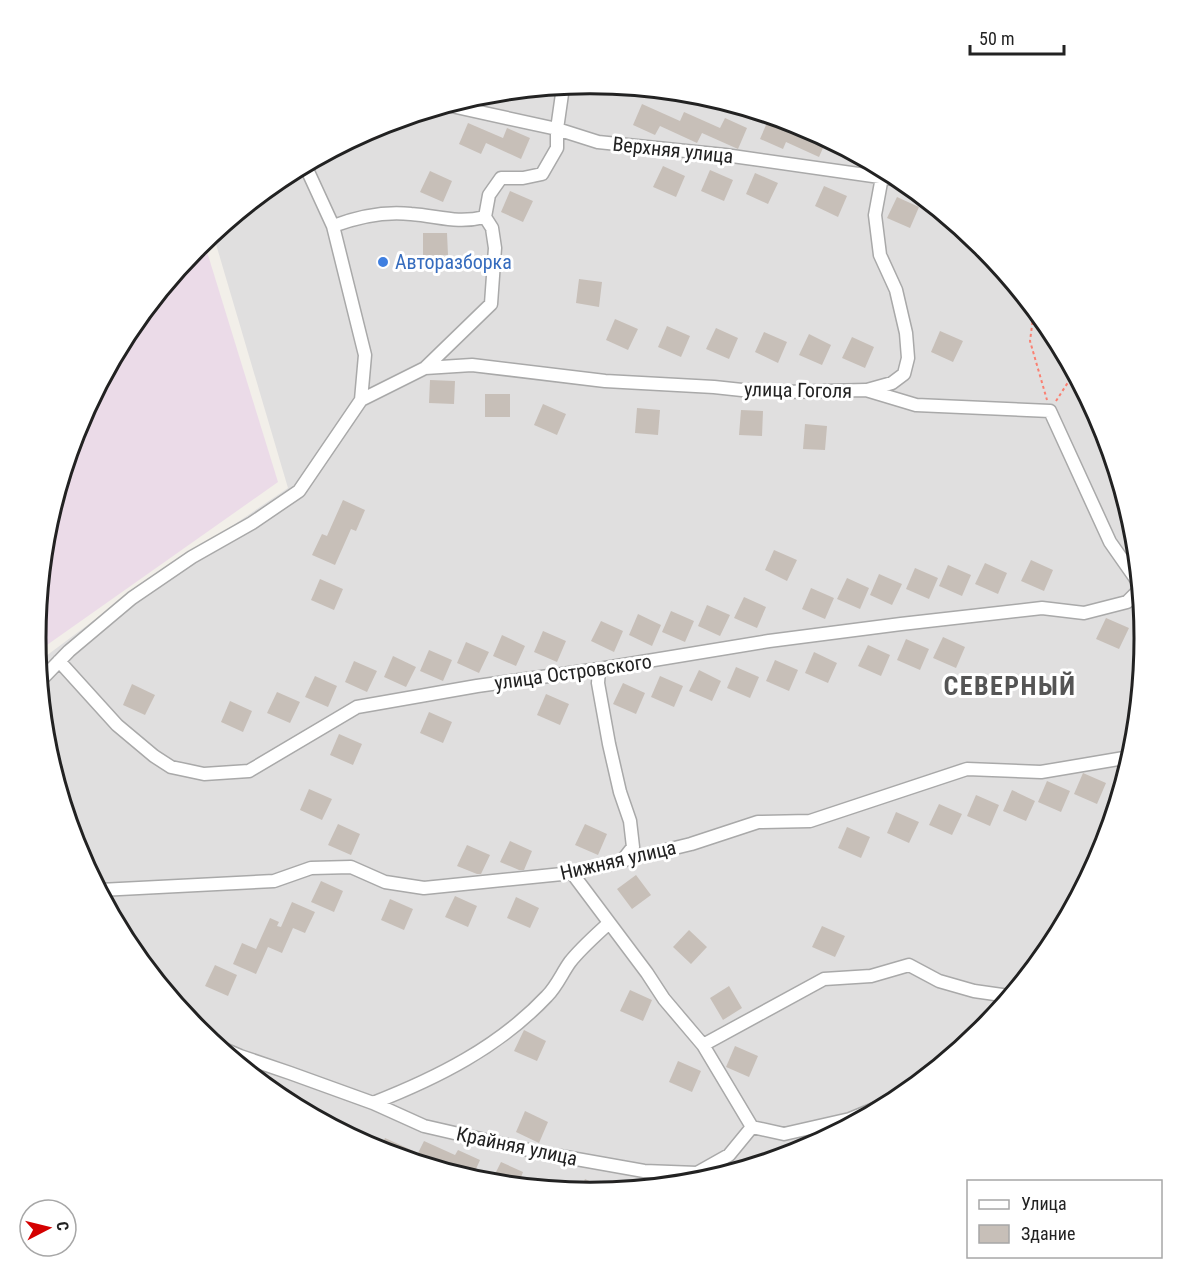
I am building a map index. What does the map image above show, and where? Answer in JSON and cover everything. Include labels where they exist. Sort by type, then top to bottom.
[{"type":"street","points":[[424,368],[491,304],[495,248],[492,228],[485,217],[489,195],[501,178],[523,178],[542,174],[557,148],[562,96]]},
{"type":"street","name":"Верхняя улица","points":[[466,109],[557,129],[598,142],[725,155],[877,176]]},
{"type":"street","points":[[48,673],[69,651],[132,598],[192,557],[252,523],[299,491],[361,400],[365,355],[333,226],[309,173]]},
{"type":"street","points":[[866,390],[892,383],[904,374],[909,358],[896,290],[880,255],[875,215],[882,179]]},
{"type":"street","points":[[333,226],[350,220],[384,214],[410,214],[470,221],[485,217]]},
{"type":"street","name":"улица Гоголя","points":[[361,400],[424,368],[472,364],[605,381],[783,392],[866,390],[916,405],[1050,411]]},
{"type":"street","points":[[1050,411],[1110,542],[1129,569]]},
{"type":"street","name":"улица Островского","points":[[59,661],[117,724],[154,756],[171,767],[204,774],[249,771],[357,707],[769,641],[1042,608],[1084,613],[1127,602],[1132,597]]},
{"type":"street","points":[[599,669],[598,683],[609,744],[620,792],[630,821],[633,847],[622,861]]},
{"type":"street","name":"Нижняя улица","points":[[109,890],[274,881],[310,868],[351,867],[385,882],[424,888],[572,873],[691,844],[758,822],[810,821],[967,769],[1041,772],[1120,759]]},
{"type":"street","points":[[572,873],[664,999],[703,1045],[752,1127],[784,1134],[835,1122]]},
{"type":"street","points":[[373,1103],[413,1087],[462,1063],[514,1028],[549,994],[571,961],[609,923]]},
{"type":"street","points":[[703,1045],[824,979],[871,976],[909,965],[939,981],[974,991],[1000,995]]},
{"type":"street","name":"Крайняя улица","points":[[245,1058],[373,1103],[424,1126],[537,1152],[644,1171],[687,1173]]},
{"type":"street","name":"Крайняя улица","points":[[704,1169],[729,1155],[752,1127]]},
{"type":"path","points":[[1032,323],[1030,341],[1050,411]]},
{"type":"path","points":[[1050,411],[1069,381]]},
{"type":"shaded area","points":[[590,94],[661,99],[731,113],[798,136],[862,167],[892,186],[948,229],[999,280],[1021,307],[1061,366],[1077,398],[1105,463],[1115,497],[1129,567],[1132,602],[1134,638],[1129,709],[1115,779],[1105,813],[1061,910],[1042,940],[999,996],[948,1047],[921,1069],[862,1109],[830,1125],[765,1153],[731,1163],[661,1177],[626,1180],[590,1182],[519,1177],[449,1163],[415,1153],[318,1109],[259,1069],[206,1022],[159,969],[119,910],[88,846],[65,779],[51,709],[47,655],[105,612],[288,488],[216,244],[259,207],[318,167],[382,136],[449,113],[519,99]]},
{"type":"shaded area","points":[[207,253],[278,482],[46,645],[51,567],[57,532],[75,463],[88,430],[119,366],[138,336],[181,280]]},
{"type":"building","points":[[642,104],[680,121],[684,112],[720,128],[725,118],[747,128],[738,149],[702,133],[697,143],[660,126],[655,135],[633,125]]},
{"type":"building","points":[[468,123],[503,138],[507,128],[530,138],[521,159],[486,143],[481,154],[459,144]]},
{"type":"building","points":[[767,124],[823,148],[819,157],[786,142],[783,149],[760,139]]},
{"type":"building","points":[[663,166],[685,176],[676,197],[653,187]]},
{"type":"building","points":[[710,170],[733,180],[724,201],[701,191]]},
{"type":"building","points":[[430,171],[452,181],[443,202],[420,192]]},
{"type":"building","points":[[755,173],[778,183],[768,204],[746,194]]},
{"type":"building","points":[[824,186],[847,196],[838,217],[815,206]]},
{"type":"building","points":[[510,191],[533,201],[523,222],[501,212]]},
{"type":"building","points":[[897,197],[919,207],[910,228],[887,218]]},
{"type":"building","points":[[423,233],[447,233],[448,255],[423,256]]},
{"type":"building","points":[[579,279],[602,282],[599,307],[576,303]]},
{"type":"building","points":[[615,319],[638,329],[628,350],[606,340]]},
{"type":"building","points":[[667,326],[690,336],[681,357],[658,347]]},
{"type":"building","points":[[716,328],[738,338],[729,359],[706,349]]},
{"type":"building","points":[[940,331],[963,341],[953,362],[931,352]]},
{"type":"building","points":[[764,332],[787,342],[778,363],[755,352]]},
{"type":"building","points":[[809,334],[831,345],[822,365],[799,355]]},
{"type":"building","points":[[852,337],[874,347],[865,368],[842,358]]},
{"type":"building","points":[[430,380],[455,381],[454,404],[429,403]]},
{"type":"building","points":[[485,394],[510,394],[510,417],[485,417]]},
{"type":"building","points":[[543,404],[566,414],[557,435],[534,425]]},
{"type":"building","points":[[637,408],[660,410],[658,435],[635,433]]},
{"type":"building","points":[[741,410],[763,411],[762,436],[739,435]]},
{"type":"building","points":[[805,424],[827,426],[825,450],[803,449]]},
{"type":"building","points":[[343,500],[365,510],[356,531],[351,529],[335,565],[312,555],[322,534],[327,536]]},
{"type":"building","points":[[774,550],[797,560],[787,581],[765,570]]},
{"type":"building","points":[[1031,560],[1053,570],[1044,591],[1021,581]]},
{"type":"building","points":[[985,563],[1007,573],[998,594],[975,584]]},
{"type":"building","points":[[948,565],[971,575],[962,596],[939,586]]},
{"type":"building","points":[[915,568],[938,578],[929,599],[906,589]]},
{"type":"building","points":[[879,574],[902,584],[892,605],[870,595]]},
{"type":"building","points":[[847,578],[869,588],[860,609],[837,599]]},
{"type":"building","points":[[320,579],[343,589],[334,610],[311,600]]},
{"type":"building","points":[[811,588],[834,598],[825,619],[802,609]]},
{"type":"building","points":[[744,597],[766,607],[757,628],[734,618]]},
{"type":"building","points":[[707,605],[730,615],[720,636],[698,626]]},
{"type":"building","points":[[671,611],[694,621],[685,642],[662,632]]},
{"type":"building","points":[[638,614],[661,625],[652,646],[629,635]]},
{"type":"building","points":[[1106,618],[1129,628],[1119,649],[1096,639]]},
{"type":"building","points":[[601,621],[623,631],[614,652],[591,641]]},
{"type":"building","points":[[543,631],[566,641],[557,662],[534,652]]},
{"type":"building","points":[[502,635],[525,646],[516,666],[493,656]]},
{"type":"building","points":[[943,637],[965,647],[956,668],[933,658]]},
{"type":"building","points":[[906,639],[929,649],[920,670],[897,660]]},
{"type":"building","points":[[466,642],[489,652],[479,673],[457,663]]},
{"type":"building","points":[[868,645],[890,655],[881,676],[858,666]]},
{"type":"building","points":[[429,650],[452,660],[443,681],[420,671]]},
{"type":"building","points":[[814,652],[837,663],[828,683],[805,673]]},
{"type":"building","points":[[393,656],[416,667],[406,687],[384,677]]},
{"type":"building","points":[[775,660],[798,670],[789,691],[766,681]]},
{"type":"building","points":[[354,661],[377,671],[367,692],[345,682]]},
{"type":"building","points":[[736,667],[759,677],[750,698],[727,688]]},
{"type":"building","points":[[699,670],[721,681],[712,701],[689,691]]},
{"type":"building","points":[[315,676],[337,686],[328,707],[305,697]]},
{"type":"building","points":[[660,676],[683,686],[674,707],[651,697]]},
{"type":"building","points":[[623,683],[645,693],[636,714],[613,704]]},
{"type":"building","points":[[132,684],[155,695],[145,715],[123,705]]},
{"type":"building","points":[[277,692],[300,702],[290,723],[267,713]]},
{"type":"building","points":[[546,694],[569,704],[560,725],[537,715]]},
{"type":"building","points":[[230,701],[252,711],[243,732],[221,722]]},
{"type":"building","points":[[429,712],[452,722],[443,743],[420,733]]},
{"type":"building","points":[[339,734],[362,744],[353,765],[330,755]]},
{"type":"building","points":[[1083,773],[1106,783],[1097,804],[1074,794]]},
{"type":"building","points":[[1047,781],[1070,791],[1061,812],[1038,802]]},
{"type":"building","points":[[309,789],[332,799],[322,820],[300,810]]},
{"type":"building","points":[[1012,790],[1035,801],[1026,821],[1003,811]]},
{"type":"building","points":[[976,795],[999,805],[990,826],[967,816]]},
{"type":"building","points":[[939,804],[962,814],[952,835],[929,825]]},
{"type":"building","points":[[896,812],[919,822],[909,843],[887,833]]},
{"type":"building","points":[[338,824],[360,834],[351,855],[328,845]]},
{"type":"building","points":[[585,824],[607,834],[598,855],[575,845]]},
{"type":"building","points":[[847,827],[870,837],[861,858],[838,848]]},
{"type":"building","points":[[510,841],[532,851],[524,870],[500,862]]},
{"type":"building","points":[[467,845],[490,855],[481,874],[457,866]]},
{"type":"building","points":[[636,875],[651,895],[632,909],[617,889]]},
{"type":"building","points":[[321,881],[343,891],[334,912],[311,902]]},
{"type":"building","points":[[455,896],[477,906],[468,927],[445,917]]},
{"type":"building","points":[[516,897],[539,908],[530,928],[507,918]]},
{"type":"building","points":[[390,899],[413,909],[404,930],[381,920]]},
{"type":"building","points":[[292,902],[315,912],[305,933],[293,928],[282,953],[268,947],[256,974],[233,964],[242,943],[256,949],[270,918],[279,922],[277,926],[281,927]]},
{"type":"building","points":[[822,926],[845,936],[835,957],[812,947]]},
{"type":"building","points":[[689,930],[707,947],[691,964],[673,947]]},
{"type":"building","points":[[215,965],[237,975],[228,996],[205,986]]},
{"type":"building","points":[[729,986],[742,1008],[723,1020],[710,998]]},
{"type":"building","points":[[630,990],[652,1000],[643,1021],[620,1011]]},
{"type":"building","points":[[524,1030],[546,1041],[537,1061],[514,1051]]},
{"type":"building","points":[[735,1046],[758,1056],[749,1077],[726,1067]]},
{"type":"building","points":[[678,1061],[701,1071],[692,1092],[669,1082]]},
{"type":"building","points":[[525,1111],[548,1122],[539,1143],[516,1132]]},
{"type":"building","points":[[385,1138],[418,1153],[424,1141],[455,1155],[458,1150],[480,1160],[476,1169],[415,1153],[384,1141]]},
{"type":"building","points":[[501,1162],[523,1172],[521,1177],[496,1173]]},
{"type":"place","name":"Авторазборка","points":[[383,262]]},
{"type":"district","name":"СЕВЕРНЫЙ","points":[[1010,686]]}]
